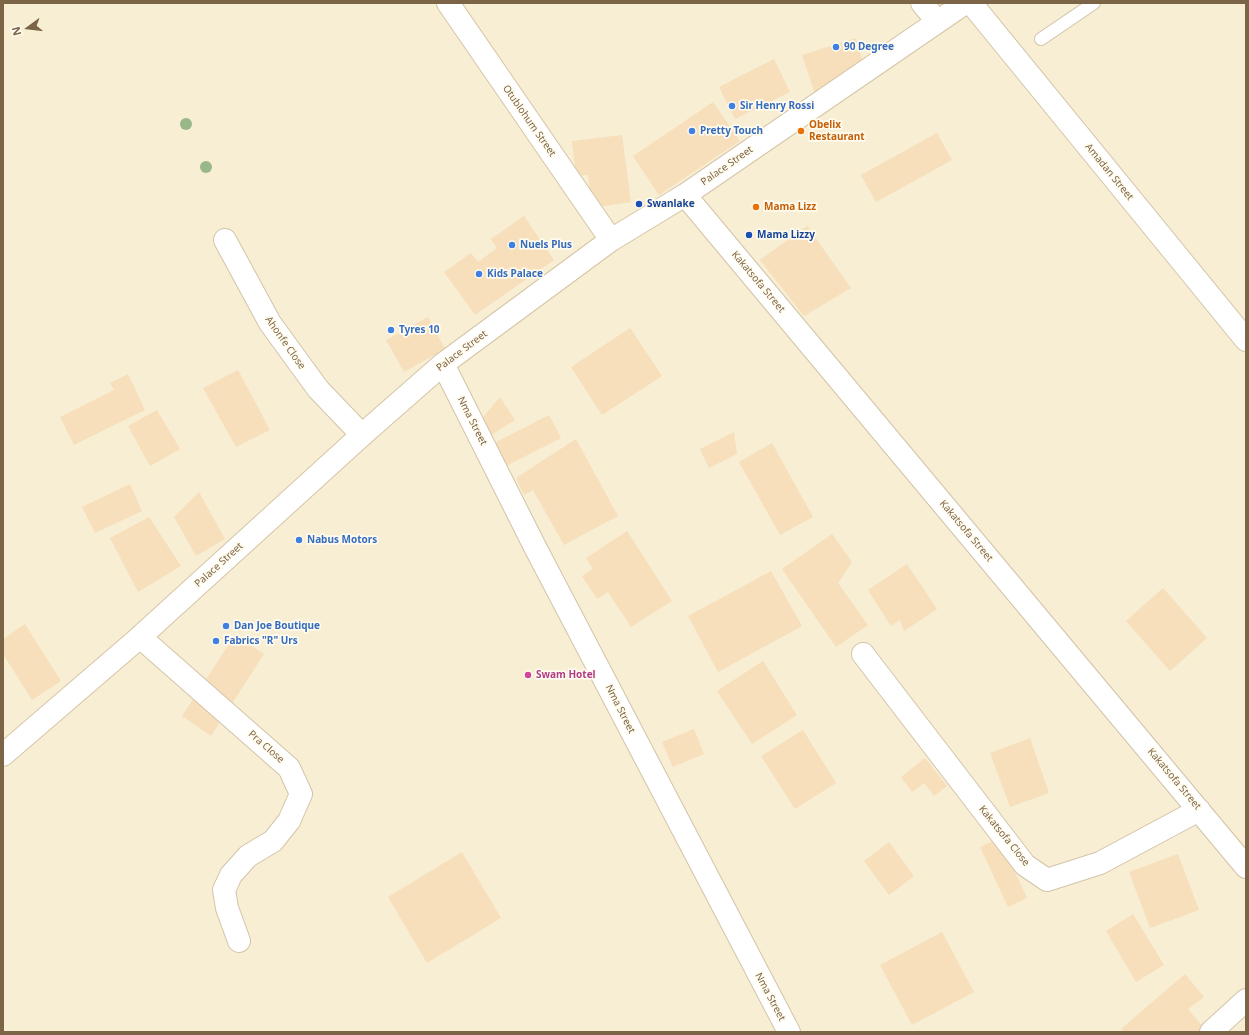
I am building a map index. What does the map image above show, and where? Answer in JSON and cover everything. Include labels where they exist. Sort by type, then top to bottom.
[{"type":"street","name":"Otublohum Street","points":[[448,3],[611,240]]},
{"type":"street","points":[[922,3],[937,22]]},
{"type":"street","name":"Palace Street","points":[[3,755],[140,637],[442,364],[611,240],[685,195],[965,3]]},
{"type":"street","name":"Amadan Street","points":[[971,3],[1246,340]]},
{"type":"street","name":"Kakatsofa Street","points":[[685,195],[1246,867]]},
{"type":"street","name":"Ahonfe Close","points":[[225,240],[270,324],[318,389],[362,435]]},
{"type":"street","name":"Nma Street","points":[[442,364],[539,554],[789,1032]]},
{"type":"street","name":"Pra Close","points":[[140,637],[289,768],[301,794],[289,821],[273,841],[248,856],[231,875],[226,885],[224,890],[227,908],[239,941]]},
{"type":"street","name":"Kakatsofa Close","points":[[863,654],[1025,864],[1048,880],[1100,863],[1199,810]]},
{"type":"street","points":[[1211,1032],[1246,1000]]},
{"type":"lane","points":[[1041,39],[1094,3]]},
{"type":"shaded area","points":[[3,3],[1246,3],[1246,1032],[3,1032]]},
{"type":"building","points":[[856,38],[864,67],[815,94],[802,55]]},
{"type":"building","points":[[774,59],[790,92],[735,119],[719,87]]},
{"type":"building","points":[[713,102],[740,141],[659,195],[633,156]]},
{"type":"building","points":[[937,133],[952,160],[876,202],[861,175]]},
{"type":"building","points":[[622,135],[631,202],[592,208],[588,175],[576,176],[572,141]]},
{"type":"building","points":[[524,216],[554,260],[475,315],[444,272],[471,253],[478,262],[497,248],[491,239]]},
{"type":"building","points":[[807,226],[851,288],[804,316],[760,260]]},
{"type":"building","points":[[428,317],[445,349],[404,372],[386,340]]},
{"type":"building","points":[[630,328],[662,376],[602,415],[571,367]]},
{"type":"building","points":[[238,370],[270,430],[236,447],[203,388]]},
{"type":"building","points":[[128,374],[145,410],[74,445],[60,417],[114,390],[110,383]]},
{"type":"building","points":[[500,397],[515,420],[488,437],[478,423]]},
{"type":"building","points":[[157,410],[180,449],[150,466],[128,426]]},
{"type":"building","points":[[549,415],[561,438],[502,468],[490,445]]},
{"type":"building","points":[[734,432],[737,454],[709,468],[700,449]]},
{"type":"building","points":[[576,439],[618,516],[564,545],[533,490],[524,495],[516,478]]},
{"type":"building","points":[[772,443],[813,517],[780,535],[739,462]]},
{"type":"building","points":[[130,484],[142,511],[95,533],[82,507]]},
{"type":"building","points":[[199,492],[225,539],[196,556],[174,517]]},
{"type":"building","points":[[149,517],[181,566],[138,592],[110,538]]},
{"type":"building","points":[[627,531],[672,601],[631,627],[608,592],[597,599],[582,576],[593,569],[586,558]]},
{"type":"building","points":[[832,534],[852,562],[838,583],[868,625],[836,647],[782,569]]},
{"type":"building","points":[[907,564],[937,609],[904,631],[900,620],[891,626],[868,590]]},
{"type":"building","points":[[771,571],[802,626],[718,672],[688,616]]},
{"type":"building","points":[[1163,588],[1207,638],[1170,671],[1126,621]]},
{"type":"building","points":[[25,624],[61,681],[32,700],[3,654],[3,639]]},
{"type":"building","points":[[235,635],[264,654],[211,736],[182,716]]},
{"type":"building","points":[[763,661],[797,715],[752,744],[717,691]]},
{"type":"building","points":[[694,729],[704,754],[673,767],[662,742]]},
{"type":"building","points":[[803,730],[836,783],[795,809],[761,756]]},
{"type":"building","points":[[1030,738],[1049,793],[1010,807],[990,753]]},
{"type":"building","points":[[925,758],[947,786],[934,796],[924,783],[912,792],[901,777]]},
{"type":"building","points":[[999,838],[1027,898],[1008,907],[980,847]]},
{"type":"building","points":[[889,842],[914,876],[889,895],[864,861]]},
{"type":"building","points":[[462,852],[501,918],[427,963],[388,897]]},
{"type":"building","points":[[1178,854],[1199,910],[1150,928],[1129,872]]},
{"type":"building","points":[[1133,914],[1164,965],[1136,982],[1106,931]]},
{"type":"building","points":[[942,932],[974,992],[912,1025],[880,965]]},
{"type":"building","points":[[1185,974],[1204,997],[1188,1009],[1206,1031],[1124,1032],[1121,1029]]},
{"type":"place","name":"90 Degree","points":[[836,47]]},
{"type":"place","name":"Sir Henry Rossi","points":[[732,106]]},
{"type":"place","name":"Pretty Touch","points":[[692,131]]},
{"type":"place","name":"Obelix Restaurant","points":[[801,131]]},
{"type":"place","name":"Swanlake","points":[[639,204]]},
{"type":"place","name":"Mama Lizz","points":[[756,207]]},
{"type":"place","name":"Mama Lizzy","points":[[749,235]]},
{"type":"place","name":"Nuels Plus","points":[[512,245]]},
{"type":"place","name":"Kids Palace","points":[[479,274]]},
{"type":"place","name":"Tyres 10","points":[[391,330]]},
{"type":"place","name":"Nabus Motors","points":[[299,540]]},
{"type":"place","name":"Dan Joe Boutique","points":[[226,626]]},
{"type":"place","name":"Fabrics \"R\" Urs","points":[[216,641]]},
{"type":"place","name":"Swam Hotel","points":[[528,675]]}]
